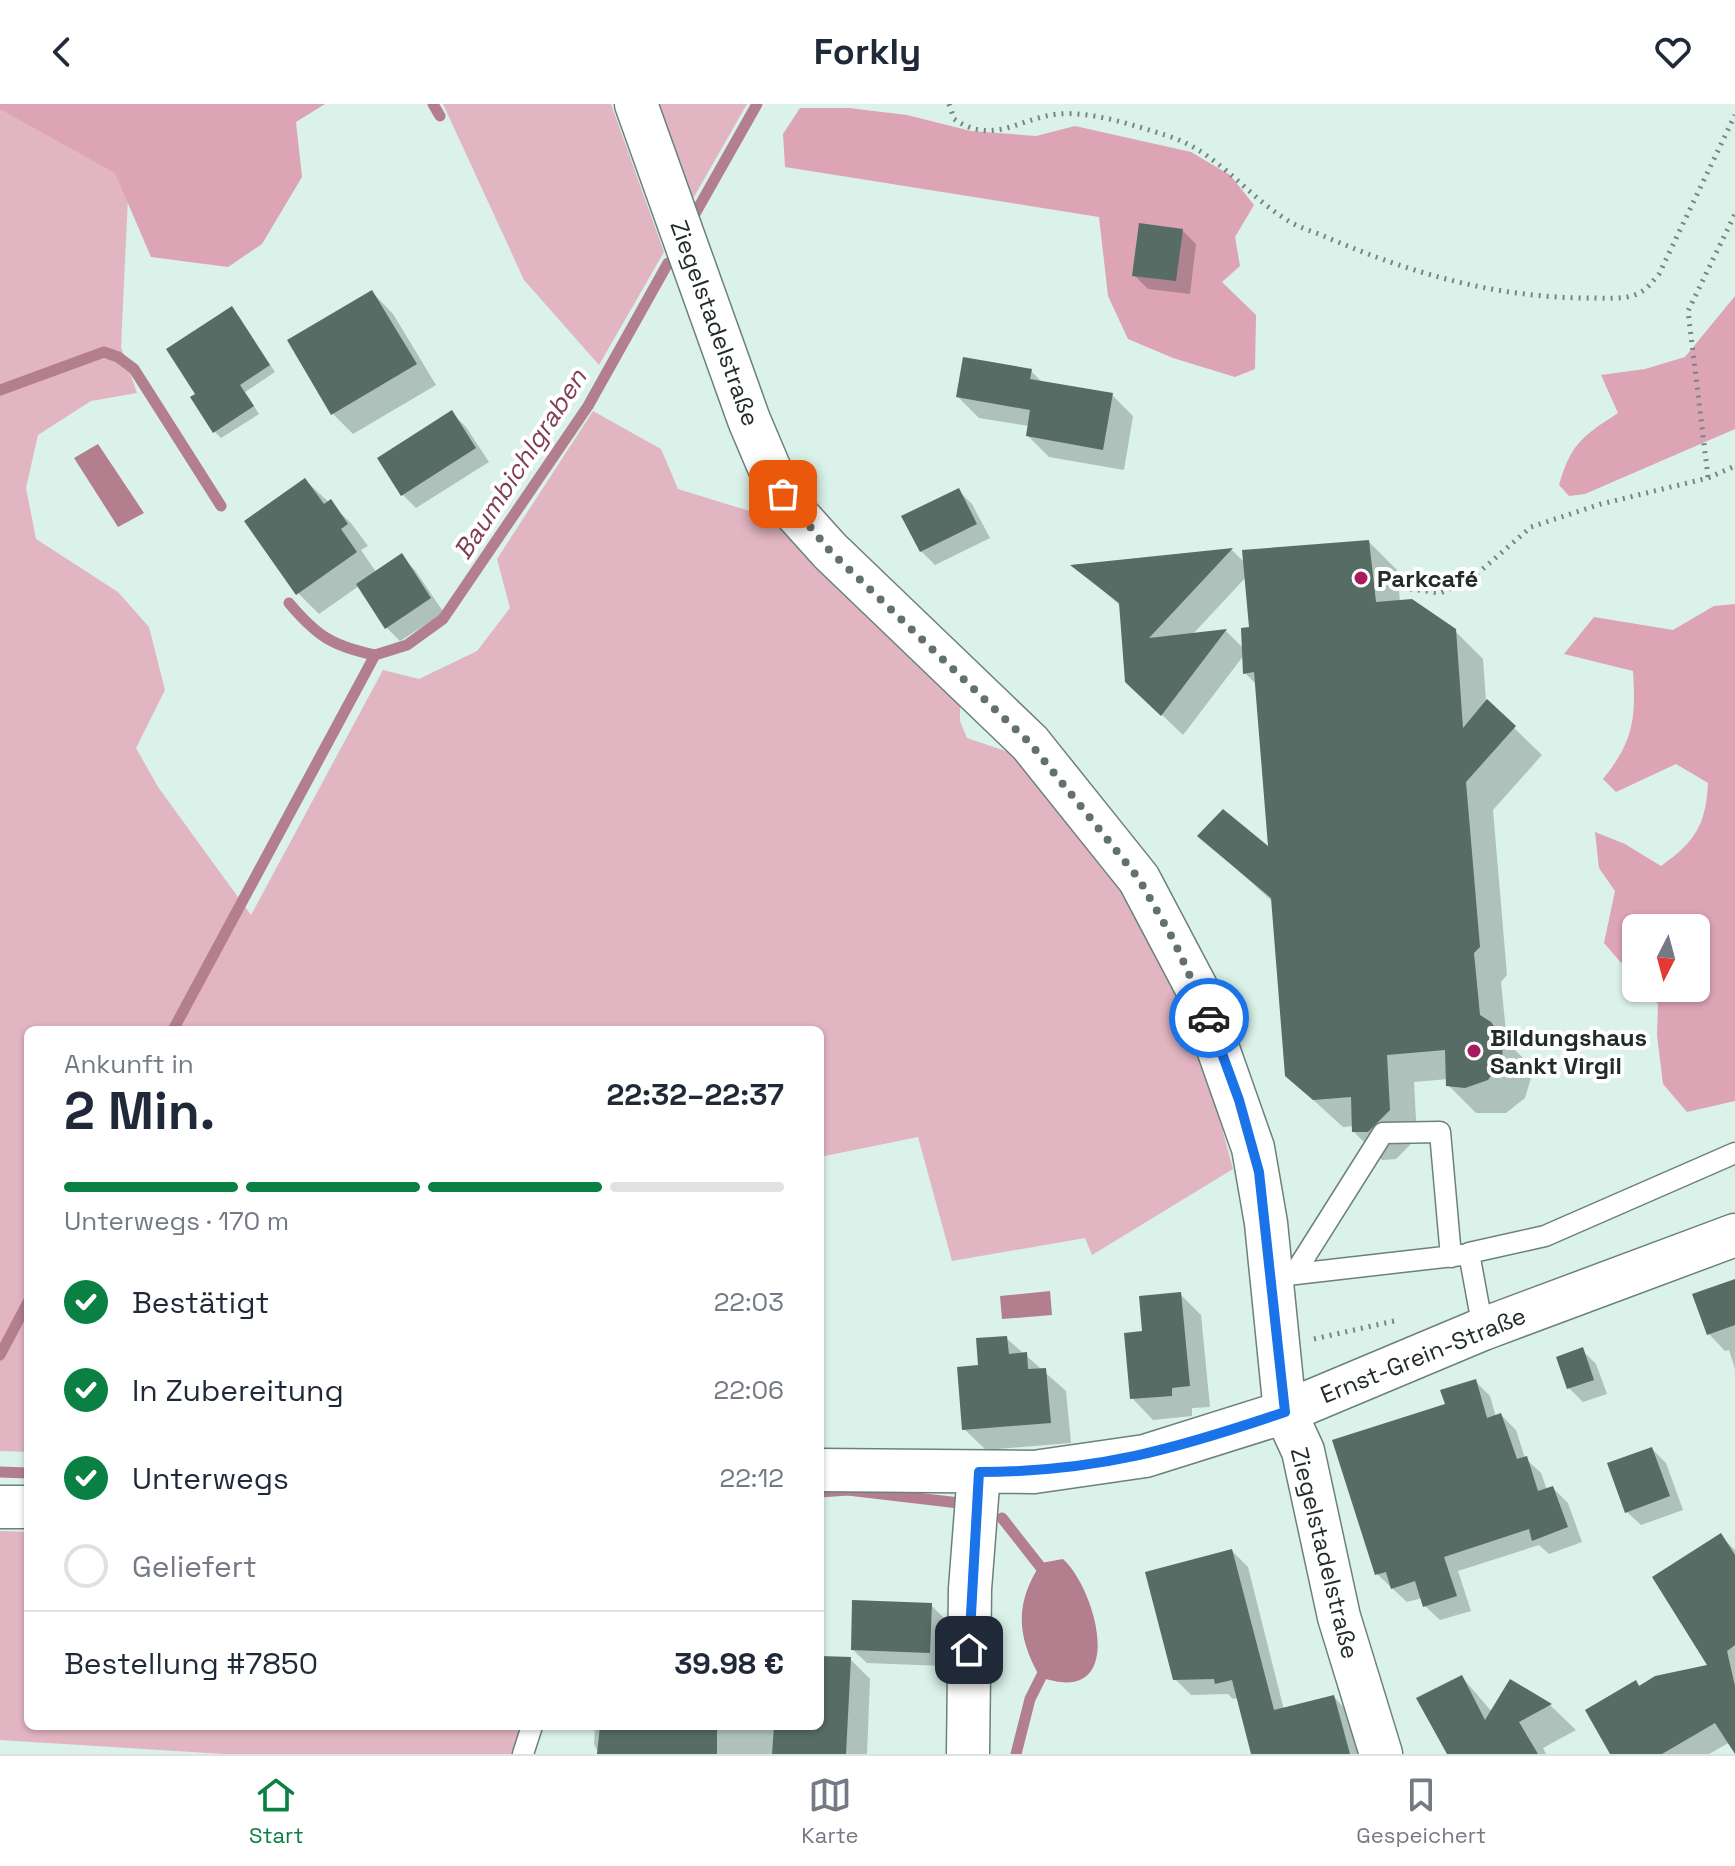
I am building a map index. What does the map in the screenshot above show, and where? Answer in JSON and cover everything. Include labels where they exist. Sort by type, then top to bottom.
[{"type":"street","name":"Ziegelstadelstraße","points":[[636,104],[749,420],[774,479],[793,510],[830,551],[1030,743],[1139,879],[1160,914],[1202,1000],[1247,1126],[1259,1172],[1283,1276],[1285,1412],[1303,1451],[1339,1617],[1381,1754]]},
{"type":"street","name":"Ernst-Grein-Straße","points":[[824,1470],[979,1472],[1069,1469],[1145,1456],[1285,1412],[1483,1329],[1735,1235]]},
{"type":"street","points":[[968,1754],[970,1589],[979,1472]]},
{"type":"street","points":[[0,1507],[24,1507]]},
{"type":"lane","points":[[1283,1276],[1383,1133],[1440,1132],[1460,1255],[1483,1329]]},
{"type":"lane","points":[[1283,1276],[1460,1255],[1545,1236],[1735,1153]]},
{"type":"lane","points":[[523,1754],[531,1730]]},
{"type":"path","points":[[949,104],[954,119],[980,131],[1024,125],[1058,114],[1105,120],[1166,135],[1210,154],[1272,211],[1296,226],[1362,254],[1487,290],[1571,298],[1624,297],[1647,288],[1659,274],[1735,115]]},
{"type":"path","points":[[1708,478],[1688,311],[1735,214]]},
{"type":"path","points":[[1410,589],[1440,593],[1469,581],[1531,527],[1601,504],[1708,478],[1735,466]]},
{"type":"shaded area","points":[[0,104],[19,104],[130,154],[121,347],[137,393],[91,401],[38,435],[26,488],[36,539],[118,592],[149,627],[165,690],[136,748],[158,787],[251,915],[383,670],[419,679],[477,651],[510,608],[497,559],[593,411],[661,449],[678,489],[785,522],[960,689],[960,721],[967,738],[1029,759],[1148,921],[1205,1065],[1233,1169],[1092,1255],[1085,1238],[952,1261],[918,1137],[824,1156],[824,1026],[24,1026],[24,1452],[0,1451]]},
{"type":"shaded area","points":[[0,104],[325,104],[296,122],[302,177],[262,244],[228,267],[151,257],[115,173],[0,109]]},
{"type":"shaded area","points":[[443,104],[611,104],[664,252],[599,365],[524,280]]},
{"type":"shaded area","points":[[648,104],[747,104],[686,211]]},
{"type":"shaded area","points":[[800,108],[849,108],[907,115],[971,131],[1036,136],[1075,126],[1191,152],[1230,175],[1254,205],[1235,237],[1240,266],[1222,282],[1256,315],[1255,369],[1235,377],[1173,358],[1128,339],[1108,296],[1099,217],[785,167],[783,134]]},
{"type":"shaded area","points":[[1735,296],[1735,429],[1585,494],[1569,496],[1559,485],[1568,459],[1587,435],[1618,413],[1601,375],[1645,369],[1685,357]]},
{"type":"shaded area","points":[[98,444],[144,513],[118,527],[74,458]]},
{"type":"shaded area","points":[[1735,604],[1735,1101],[1687,1112],[1663,1084],[1656,1002],[1710,1002],[1710,914],[1622,914],[1622,964],[1604,943],[1615,891],[1599,868],[1595,832],[1625,844],[1661,866],[1682,849],[1696,831],[1705,810],[1708,783],[1676,764],[1616,792],[1603,779],[1621,753],[1631,728],[1633,671],[1564,654],[1594,617],[1673,630],[1714,606]]},
{"type":"shaded area","points":[[1050,1291],[1052,1315],[1002,1319],[1000,1296]]},
{"type":"shaded area","points":[[0,1531],[24,1532],[24,1730],[523,1730],[516,1754],[224,1754],[0,1740]]},
{"type":"shaded area","points":[[1063,1559],[1086,1595],[1098,1642],[1095,1662],[1086,1676],[1068,1682],[1040,1677],[1026,1647],[1022,1619],[1026,1592],[1041,1563]]},
{"type":"building","points":[[1139,223],[1183,229],[1176,281],[1132,276]]},
{"type":"building","points":[[372,290],[417,364],[331,415],[287,340]]},
{"type":"building","points":[[232,306],[270,365],[240,385],[254,406],[213,433],[190,397],[195,394],[166,349]]},
{"type":"building","points":[[963,357],[1032,369],[1030,379],[1113,393],[1103,450],[1026,436],[1030,410],[956,397]]},
{"type":"building","points":[[452,410],[476,448],[401,496],[377,458]]},
{"type":"building","points":[[305,478],[324,504],[331,499],[348,524],[341,529],[357,552],[296,595],[244,521]]},
{"type":"building","points":[[959,488],[977,524],[920,552],[901,516]]},
{"type":"building","name":"Bildungshaus Sankt Virgil","points":[[1369,540],[1376,602],[1412,599],[1456,629],[1463,728],[1487,699],[1516,726],[1466,782],[1480,947],[1474,953],[1480,1015],[1491,1022],[1503,1039],[1502,1061],[1488,1080],[1465,1088],[1446,1086],[1445,1050],[1387,1055],[1390,1110],[1368,1132],[1352,1132],[1351,1097],[1313,1100],[1285,1076],[1271,898],[1197,836],[1223,809],[1268,846],[1254,672],[1243,674],[1241,628],[1249,627],[1242,550]]},
{"type":"building","points":[[1233,548],[1149,638],[1227,629],[1161,716],[1125,682],[1119,603],[1070,565]]},
{"type":"building","points":[[402,553],[431,598],[385,629],[356,584]]},
{"type":"building","points":[[1735,1279],[1735,1325],[1707,1335],[1692,1294]]},
{"type":"building","points":[[1181,1292],[1190,1386],[1172,1388],[1172,1396],[1130,1399],[1124,1333],[1142,1331],[1139,1296]]},
{"type":"building","points":[[1007,1336],[1009,1354],[1027,1352],[1028,1369],[1046,1368],[1051,1423],[962,1430],[957,1367],[978,1365],[976,1338]]},
{"type":"building","points":[[1583,1347],[1594,1380],[1567,1389],[1556,1357]]},
{"type":"building","points":[[1476,1379],[1487,1418],[1501,1413],[1517,1459],[1527,1456],[1538,1491],[1553,1486],[1568,1527],[1532,1541],[1529,1529],[1444,1557],[1457,1596],[1423,1607],[1415,1581],[1391,1589],[1386,1572],[1375,1575],[1332,1440],[1445,1404],[1440,1390]]},
{"type":"building","points":[[1652,1447],[1670,1496],[1625,1513],[1607,1463]]},
{"type":"building","points":[[1721,1533],[1735,1555],[1735,1645],[1727,1651],[1735,1686],[1735,1754],[1715,1723],[1662,1754],[1610,1754],[1585,1710],[1636,1680],[1639,1686],[1655,1676],[1707,1665],[1652,1577]]},
{"type":"building","points":[[1232,1549],[1274,1710],[1334,1695],[1350,1754],[1251,1754],[1232,1680],[1215,1684],[1214,1679],[1173,1680],[1145,1572]]},
{"type":"building","points":[[852,1600],[932,1603],[930,1653],[851,1650]]},
{"type":"building","points":[[824,1656],[851,1657],[846,1754],[772,1754],[774,1730],[824,1730]]},
{"type":"building","points":[[1462,1675],[1485,1720],[1510,1679],[1552,1704],[1519,1722],[1538,1754],[1447,1754],[1416,1698]]},
{"type":"building","points":[[600,1730],[717,1730],[717,1754],[597,1754]]},
{"type":"waterway","name":"Baumbichlgraben","points":[[433,104],[440,116]]},
{"type":"waterway","name":"Baumbichlgraben","points":[[692,219],[757,104]]},
{"type":"waterway","name":"Baumbichlgraben","points":[[175,1026],[375,655],[407,645],[443,619],[588,406],[668,263]]},
{"type":"waterway","name":"Baumbichlgraben","points":[[0,390],[104,352],[118,357],[134,369],[221,506]]},
{"type":"waterway","name":"Baumbichlgraben","points":[[289,603],[326,638],[347,648],[375,655]]},
{"type":"waterway","name":"Baumbichlgraben","points":[[0,1355],[24,1310]]},
{"type":"waterway","points":[[0,1472],[24,1473]]},
{"type":"waterway","points":[[824,1492],[848,1490],[959,1503]]},
{"type":"waterway","points":[[1002,1518],[1046,1574]]},
{"type":"waterway","points":[[1016,1754],[1030,1699],[1047,1665]]},
{"type":"way so far","points":[[783,494],[812,533],[1030,743],[1139,879],[1174,941],[1209,1018]]},
{"type":"place","name":"Parkcafé","points":[[1361,578]]},
{"type":"place","name":"Bildungshaus Sankt Virgil","points":[[1474,1051]]},
{"type":"route","points":[[969,1650],[970,1589],[979,1472],[1034,1472],[1105,1464],[1185,1445],[1285,1412],[1259,1172],[1239,1100],[1209,1018]]}]
